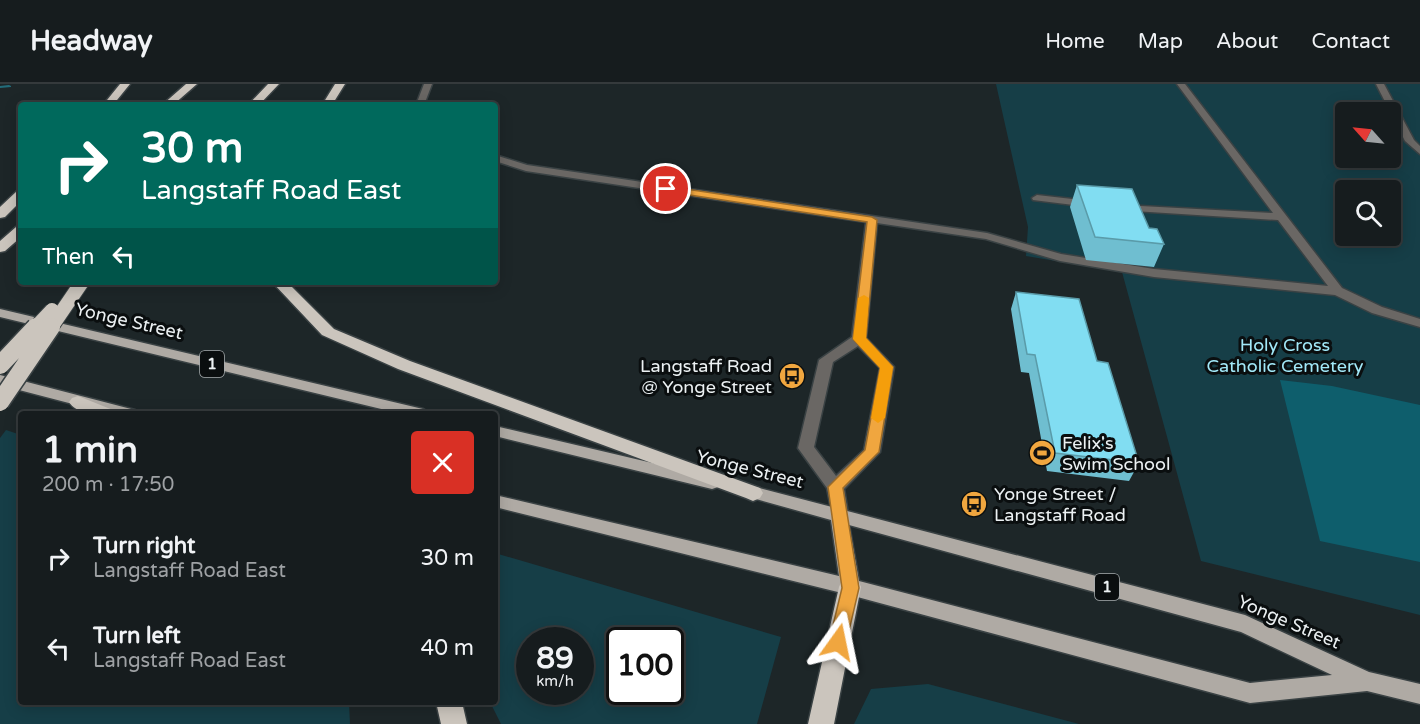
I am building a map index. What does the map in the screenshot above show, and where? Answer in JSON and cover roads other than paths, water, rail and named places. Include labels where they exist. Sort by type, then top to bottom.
[{"type":"highway","points":[[110,102],[125,84]]},
{"type":"highway","points":[[171,102],[192,84]]},
{"type":"highway","points":[[256,102],[274,84]]},
{"type":"highway","points":[[329,102],[340,84]]},
{"type":"highway","points":[[0,214],[18,197]]},
{"type":"highway","points":[[0,248],[18,233]]},
{"type":"highway","points":[[0,365],[77,285]]},
{"type":"highway","points":[[0,402],[78,285]]},
{"type":"highway","points":[[282,285],[328,332],[404,365],[753,493]]},
{"type":"highway","points":[[78,402],[100,411]]},
{"type":"highway","points":[[822,724],[850,588]]},
{"type":"highway","points":[[450,705],[454,724]]},
{"type":"main road","name":"Yonge Street","points":[[0,313],[410,411]]},
{"type":"main road","points":[[0,380],[117,411]]},
{"type":"main road","name":"Yonge Street","points":[[498,432],[839,514],[1245,624],[1367,681],[1420,694]]},
{"type":"main road","name":"Yonge Street","points":[[498,502],[850,588],[1250,693],[1367,681]]},
{"type":"main road","points":[[839,514],[850,588]]},
{"type":"street","points":[[421,102],[428,84]]},
{"type":"street","points":[[1181,84],[1338,291]]},
{"type":"street","points":[[1380,84],[1410,141],[1420,151]]},
{"type":"street","points":[[498,159],[526,168],[987,236],[1060,256],[1154,273],[1338,291],[1377,310],[1420,323]]},
{"type":"street","points":[[1037,198],[1154,211],[1284,217]]},
{"type":"street","points":[[859,339],[872,220]]},
{"type":"street","points":[[835,487],[872,452],[887,367],[859,339]]},
{"type":"street","points":[[839,514],[835,487],[806,448],[826,360],[859,339]]},
{"type":"waterway","points":[[0,87],[9,86]]},
{"type":"place","name":"Langstaff Road @ Yonge Street","points":[[792,376]]},
{"type":"place","name":"Felix's Swim School","points":[[1042,453]]},
{"type":"place","name":"Yonge Street / Langstaff Road","points":[[974,504]]},
{"type":"park label","name":"Holy Cross Catholic Cemetery","points":[[1285,355]]}]
